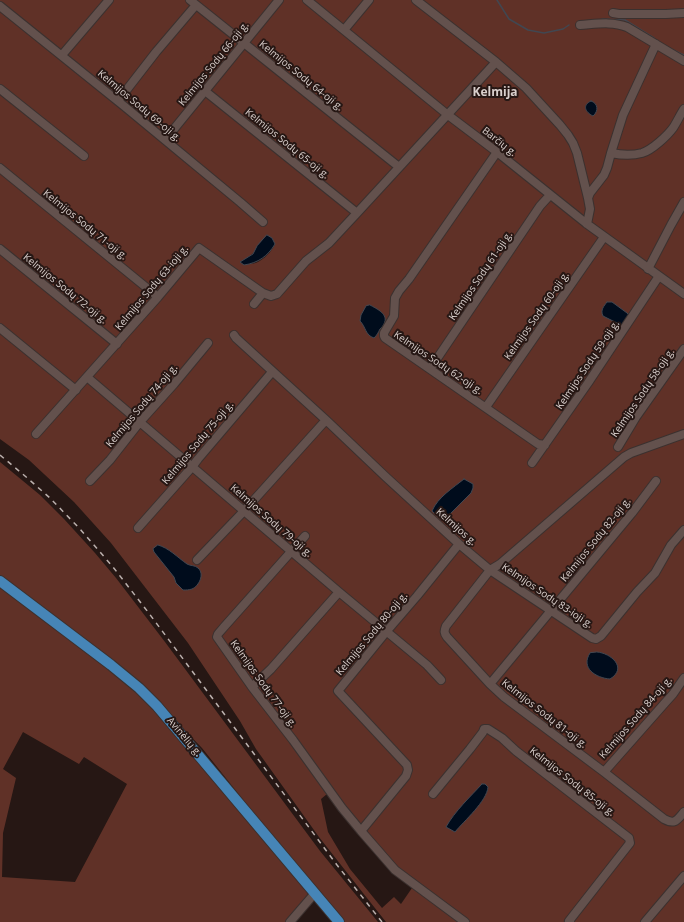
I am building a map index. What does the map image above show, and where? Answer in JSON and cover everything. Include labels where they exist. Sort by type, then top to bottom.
[{"type":"main road","name":"Avinėlių g.","points":[[0,581],[111,665],[157,706],[339,922]]},
{"type":"street","points":[[62,55],[109,0]]},
{"type":"street","name":"Kelmijos Sodų 66-oji g.","points":[[165,140],[279,0]]},
{"type":"street","name":"Barčių g.","points":[[307,0],[448,115],[587,224],[684,294]]},
{"type":"street","points":[[344,30],[369,0]]},
{"type":"street","points":[[416,0],[496,62],[526,88],[568,135],[577,153],[588,198],[590,209],[587,224]]},
{"type":"street","points":[[118,101],[193,2]]},
{"type":"street","name":"Kelmijos Sodų 64-oji g.","points":[[193,2],[399,168]]},
{"type":"street","name":"Kelmijos Sodų 69-oji g.","points":[[0,6],[62,55],[263,222]]},
{"type":"street","points":[[613,12],[619,14],[666,14],[684,12]]},
{"type":"street","points":[[580,25],[598,23],[618,24],[627,27],[684,61]]},
{"type":"street","points":[[588,198],[604,175],[623,115],[656,44]]},
{"type":"street","points":[[254,304],[263,293],[270,296],[277,294],[306,261],[328,243],[496,62]]},
{"type":"street","points":[[0,88],[84,156]]},
{"type":"street","name":"Kelmijos Sodų 65-oji g.","points":[[205,91],[357,213]]},
{"type":"street","points":[[611,153],[634,155],[649,150],[673,128],[684,109]]},
{"type":"street","name":"Kelmijos Sodų 62-oji g.","points":[[497,152],[409,279],[399,291],[395,298],[394,316],[384,333],[384,336],[538,444],[545,445]]},
{"type":"street","name":"Kelmijos Sodų 71-oji g.","points":[[0,168],[158,297]]},
{"type":"street","name":"Kelmijos Sodų 61-oji g.","points":[[430,369],[540,206],[550,195]]},
{"type":"street","points":[[648,269],[667,231],[684,202]]},
{"type":"street","name":"Kelmijos Sodų 60-oji g.","points":[[486,407],[604,237]]},
{"type":"street","name":"Kelmijos Sodų 63-ioji g.","points":[[36,434],[117,344],[199,248],[263,293]]},
{"type":"street","name":"Kelmijos Sodų 72-oji g.","points":[[0,249],[117,344]]},
{"type":"street","name":"Kelmijos Sodų 59-oji g.","points":[[532,463],[588,383],[659,276]]},
{"type":"street","points":[[0,328],[76,390]]},
{"type":"street","name":"Kelmijos g.","points":[[234,336],[459,544],[490,570]]},
{"type":"street","name":"Kelmijos Sodų 74-oji g.","points":[[90,481],[110,460],[208,343]]},
{"type":"street","name":"Kelmijos Sodų 58-oji g.","points":[[618,447],[636,417],[684,349]]},
{"type":"street","name":"Kelmijos Sodų 75-oji g.","points":[[138,528],[192,467],[272,372]]},
{"type":"street","name":"Kelmijos Sodų 79-oji g.","points":[[87,377],[291,552],[427,666],[441,680]]},
{"type":"street","points":[[197,560],[244,511],[326,420]]},
{"type":"street","points":[[490,570],[500,564],[624,457],[631,453],[684,434]]},
{"type":"street","name":"Kelmijos Sodų 82-oji g.","points":[[490,684],[632,513],[656,481]]},
{"type":"street","name":"Kelmijos Sodų 83-ioji g.","points":[[490,570],[592,638],[596,638],[601,636],[636,592],[655,573],[671,545],[684,530]]},
{"type":"street","name":"Kelmijos Sodų 77-oji g.","points":[[305,536],[217,635],[217,637],[252,687],[342,808],[361,831]]},
{"type":"street","name":"Kelmijos Sodų 80-oji g.","points":[[361,831],[406,776],[408,770],[407,765],[338,691],[459,544]]},
{"type":"street","name":"Kelmijos Sodų 81-oji g.","points":[[490,570],[446,626],[444,634],[504,697],[664,819],[675,822],[684,812]]},
{"type":"street","points":[[252,687],[271,669],[339,592]]},
{"type":"street","name":"Kelmijos Sodų 84-oji g.","points":[[604,772],[673,694],[684,678]]},
{"type":"street","name":"Kelmijos Sodų 85-oji g.","points":[[433,794],[470,749],[484,729],[488,728],[629,838],[630,843],[569,921],[570,922]]},
{"type":"street","points":[[361,831],[395,870],[465,922]]},
{"type":"street","points":[[645,922],[684,876]]},
{"type":"street","points":[[290,922],[314,893]]},
{"type":"shaded area","points":[[0,0],[684,0],[684,922],[386,922],[319,837],[256,749],[240,721],[188,643],[111,543],[74,502],[29,460],[0,439]],"holes":[[[272,238],[275,244],[271,251],[261,260],[254,264],[240,262]],[[327,794],[390,868],[412,888],[401,904],[394,897],[382,908],[350,869],[328,832],[321,799]]]},
{"type":"shaded area","points":[[0,462],[40,495],[64,519],[116,578],[320,851],[378,922],[343,922],[202,748],[164,709],[118,666],[0,576]]},
{"type":"shaded area","points":[[0,586],[122,680],[172,727],[311,893],[287,922],[0,922]],"holes":[[[23,732],[79,764],[84,757],[127,784],[75,882],[2,877],[3,833],[16,778],[3,769]]]},
{"type":"water","points":[[591,101],[595,103],[597,107],[597,110],[593,116],[586,111],[586,104]]},
{"type":"water","points":[[267,235],[272,238],[275,244],[269,252],[254,263],[244,265],[240,262],[253,254],[257,246]]},
{"type":"water","points":[[607,302],[612,302],[629,315],[624,324],[619,324],[603,316],[602,310]]},
{"type":"water","points":[[370,305],[382,312],[385,317],[384,324],[374,338],[367,333],[360,321],[361,315],[366,306]]},
{"type":"water","points":[[464,479],[473,484],[471,493],[445,519],[442,520],[432,511],[438,501],[446,493]]},
{"type":"water","points":[[158,545],[169,550],[187,564],[198,568],[201,576],[199,583],[195,587],[190,590],[183,590],[176,583],[174,577],[154,552],[153,549]]},
{"type":"water","points":[[597,652],[607,655],[616,662],[618,670],[610,679],[600,677],[588,668],[587,658],[590,653]]},
{"type":"water","points":[[482,784],[485,784],[488,787],[487,793],[474,811],[455,832],[446,827],[458,810]]},
{"type":"waterway","points":[[497,0],[509,19],[528,30],[544,33],[563,29],[569,25]]},
{"type":"waterway","points":[[602,19],[625,20],[654,38]]},
{"type":"waterway","points":[[669,48],[684,55]]},
{"type":"railway","points":[[0,455],[50,498],[80,529],[113,567],[337,865],[382,922]]},
{"type":"district","name":"Kelmija","points":[[495,93]]}]
